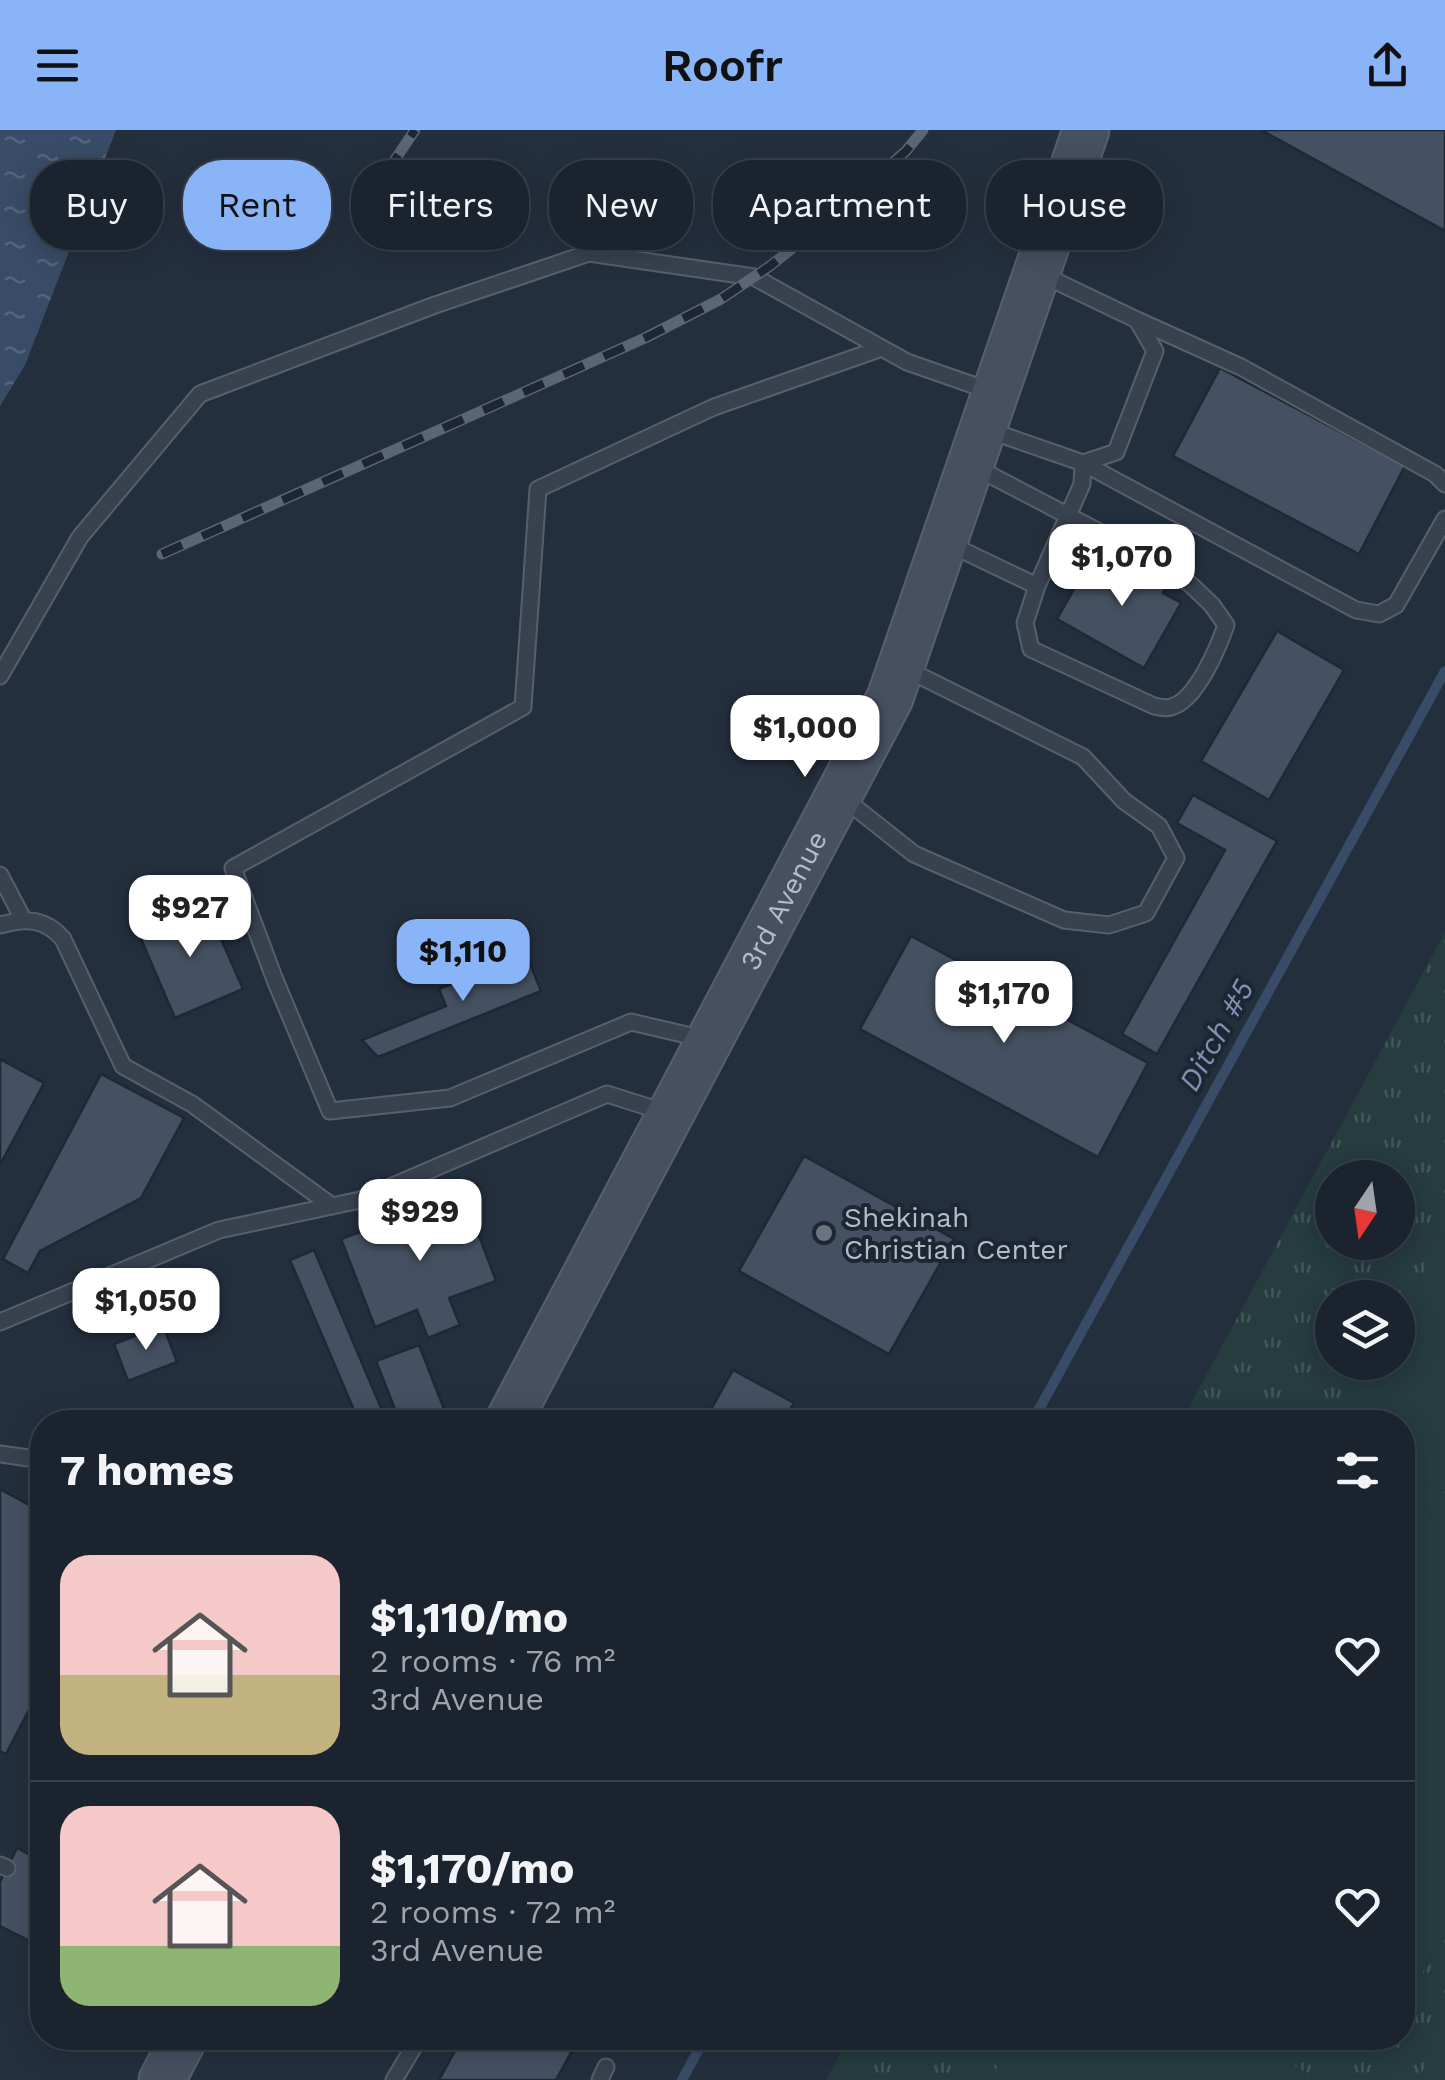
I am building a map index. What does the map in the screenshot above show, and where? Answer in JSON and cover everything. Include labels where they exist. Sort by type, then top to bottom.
[{"type":"main road","name":"3rd Avenue","points":[[514,1410],[890,698],[1086,130]]},
{"type":"main road","points":[[162,2080],[178,2050]]},
{"type":"lane","points":[[0,676],[80,536],[200,394],[434,305],[588,253],[754,277],[908,362],[983,429],[1068,515],[1149,558],[1189,584],[1212,605],[1226,626],[1220,644],[1189,697],[1170,708],[1154,706],[1031,649],[1025,623],[1037,586],[1068,515],[1082,484],[1083,464]]},
{"type":"lane","points":[[1037,272],[1242,367],[1435,474],[1445,484]]},
{"type":"lane","points":[[1083,464],[1116,452],[1123,435],[1155,351],[1138,320]]},
{"type":"lane","points":[[709,1040],[630,1022],[450,1098],[330,1111],[233,868],[522,707],[538,489],[714,407],[882,348]]},
{"type":"lane","points":[[983,429],[1083,464],[1356,610],[1380,614],[1396,605],[1445,519]]},
{"type":"lane","points":[[944,541],[1037,586]]},
{"type":"lane","points":[[839,795],[914,854],[1064,920],[1109,925],[1146,913],[1176,858],[1158,826],[1124,800],[1083,757],[901,666]]},
{"type":"lane","points":[[0,875],[23,919]]},
{"type":"lane","points":[[0,924],[23,919],[54,928],[64,940],[123,1066],[192,1104],[332,1206]]},
{"type":"lane","points":[[0,1322],[219,1230],[360,1200],[607,1094],[670,1114]]},
{"type":"lane","points":[[0,1454],[30,1458]]},
{"type":"lane","points":[[394,2080],[412,2050]]},
{"type":"green space","points":[[1445,932],[1445,2080],[826,2080],[842,2050],[1415,2050],[1415,1410],[1187,1410],[1315,1173],[1315,1260],[1415,1260],[1415,1160],[1322,1160]]},
{"type":"green space","points":[[1445,1232],[1445,1492],[1415,1475],[1415,1410],[1348,1410],[1364,1380],[1415,1380],[1415,1288]]},
{"type":"green space","points":[[1415,1505],[1445,1521],[1445,1930],[1415,1986]]},
{"type":"green space","points":[[1445,2030],[1445,2080],[1427,2080],[1420,2076]]},
{"type":"green space","points":[[1006,2050],[1265,2050],[1321,2080],[990,2080]]},
{"type":"green space","points":[[1351,2050],[1380,2050],[1373,2062]]},
{"type":"water","points":[[0,130],[116,130],[104,160],[30,160],[30,250],[70,250],[25,365],[0,406]]},
{"type":"building","points":[[1261,130],[1445,130],[1445,231]]},
{"type":"building","points":[[1220,368],[1405,466],[1359,554],[1173,456]]},
{"type":"building","points":[[1129,556],[1170,579],[1163,593],[1181,603],[1144,668],[1057,619],[1090,561],[1118,576]]},
{"type":"building","points":[[1277,631],[1344,670],[1269,800],[1201,761]]},
{"type":"building","points":[[1193,795],[1277,841],[1157,1054],[1122,1034],[1225,850],[1177,823]]},
{"type":"building","points":[[205,902],[243,989],[175,1018],[138,932]]},
{"type":"building","points":[[911,936],[1148,1063],[1098,1157],[860,1029]]},
{"type":"building","points":[[526,954],[541,991],[378,1057],[362,1040],[446,1006],[439,989]]},
{"type":"building","points":[[0,1059],[44,1083],[0,1165]]},
{"type":"building","points":[[101,1074],[184,1118],[141,1198],[40,1251],[28,1273],[3,1259]]},
{"type":"building","points":[[804,1156],[954,1239],[889,1354],[739,1271]]},
{"type":"building","points":[[463,1193],[496,1281],[449,1298],[460,1325],[428,1338],[417,1310],[375,1327],[341,1239]]},
{"type":"building","points":[[314,1250],[382,1410],[354,1410],[290,1260]]},
{"type":"building","points":[[163,1325],[177,1362],[128,1381],[114,1344]]},
{"type":"building","points":[[419,1345],[444,1410],[395,1410],[376,1361]]},
{"type":"building","points":[[733,1370],[794,1403],[790,1410],[711,1410]]},
{"type":"building","points":[[0,1489],[30,1505],[30,1708],[6,1754],[0,1751]]},
{"type":"building","points":[[17,1848],[30,1855],[30,1941],[0,1926],[0,1882]]},
{"type":"building","points":[[455,2050],[572,2050],[556,2080],[439,2080]]},
{"type":"waterway","name":"Ditch #5","points":[[1039,1410],[1445,671]]},
{"type":"waterway","name":"Ditch #5","points":[[682,2080],[698,2050]]},
{"type":"railway","points":[[395,160],[415,130]]},
{"type":"railway","points":[[162,554],[647,337],[721,299],[823,224],[906,151],[923,130]]},
{"type":"place","name":"Shekinah Christian Center","points":[[824,1233]]}]
